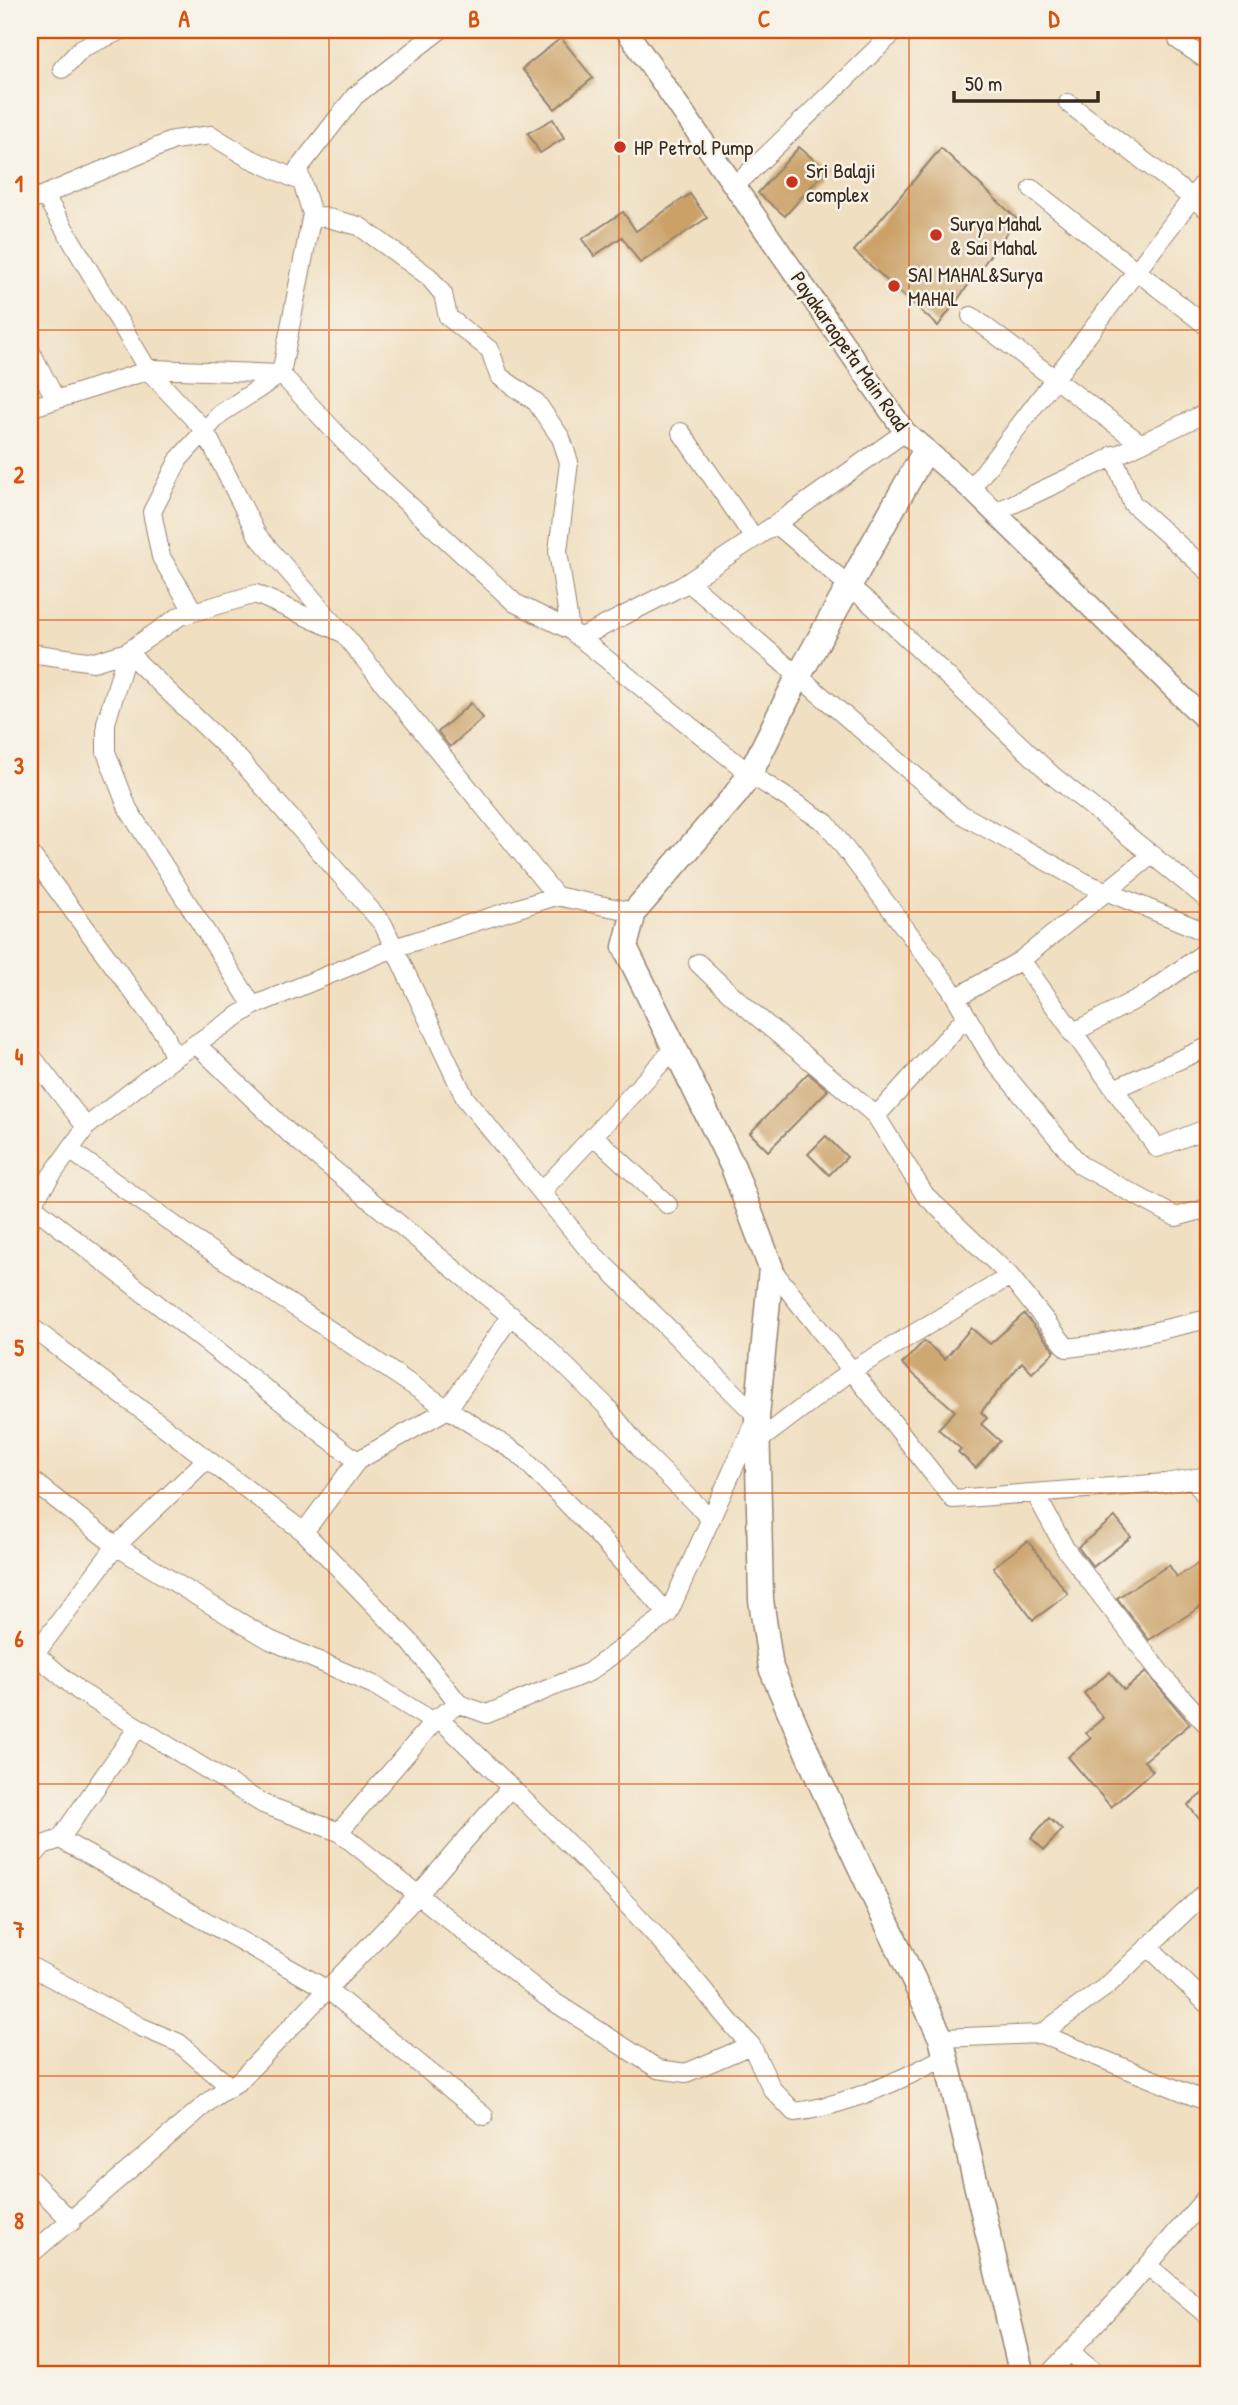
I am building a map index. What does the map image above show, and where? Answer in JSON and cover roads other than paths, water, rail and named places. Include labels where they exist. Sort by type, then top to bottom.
[{"type":"main road","points":[[925,451],[798,677],[750,774],[736,794],[634,912],[625,947],[733,1167],[771,1268],[757,1416],[761,1600],[771,1668],[820,1782],[943,2047],[1022,2375]]},
{"type":"street","points":[[62,69],[82,48],[122,30]]},
{"type":"street","points":[[194,612],[161,557],[152,512],[179,460],[220,414],[281,374],[312,214],[298,169],[355,96],[440,30]]},
{"type":"street","name":"Payakaraopeta Main Road","points":[[626,30],[905,432],[971,489],[1208,722]]},
{"type":"street","points":[[736,185],[896,30]]},
{"type":"street","points":[[1178,40],[1208,61]]},
{"type":"street","points":[[1068,103],[1208,210]]},
{"type":"street","points":[[302,182],[247,157],[211,135],[174,140],[37,199],[148,370],[205,431],[257,534],[343,633],[556,896]]},
{"type":"street","points":[[971,489],[1208,177]]},
{"type":"street","points":[[1032,190],[1208,327]]},
{"type":"street","points":[[312,214],[359,226],[428,276],[443,294],[448,317],[490,350],[499,376],[536,402],[561,438],[569,462],[558,551],[575,634]]},
{"type":"street","points":[[971,316],[1139,443]]},
{"type":"street","points":[[30,350],[56,400]]},
{"type":"street","points":[[30,408],[148,370],[281,374],[365,464],[515,603],[575,634],[750,774],[826,823],[956,998],[1001,1069],[1080,1165],[1177,1217],[1208,1208]]},
{"type":"street","points":[[994,513],[1208,412]]},
{"type":"street","points":[[681,432],[754,538]]},
{"type":"street","points":[[575,634],[688,582],[776,524],[905,432]]},
{"type":"street","points":[[1113,456],[1132,503],[1208,571]]},
{"type":"street","points":[[776,524],[873,606],[1052,775],[1208,900]]},
{"type":"street","points":[[688,582],[959,813],[1107,892],[1208,933]]},
{"type":"street","points":[[30,653],[94,662],[127,652],[180,616],[256,594],[343,633]]},
{"type":"street","points":[[30,1326],[304,1532],[411,1643],[459,1704],[487,1714],[589,1672],[668,1614],[757,1416],[586,1247],[465,1098],[383,924],[240,760],[127,652]]},
{"type":"street","points":[[127,652],[106,723],[106,752],[128,809],[253,1006]]},
{"type":"street","points":[[30,853],[164,1035],[174,1058]]},
{"type":"street","points":[[956,998],[1021,960],[1153,854]]},
{"type":"street","points":[[358,1461],[32,1214],[36,1197],[86,1127],[174,1058],[253,1006],[394,947],[556,896],[634,912]]},
{"type":"street","points":[[1072,1033],[1147,993],[1208,950]]},
{"type":"street","points":[[1021,960],[1157,1149],[1208,1128]]},
{"type":"street","points":[[698,963],[746,1010],[800,1050],[876,1116],[925,1195],[1010,1276],[1067,1348],[1100,1344],[1208,1319]]},
{"type":"street","points":[[876,1116],[967,1016]]},
{"type":"street","points":[[196,1044],[290,1133],[511,1315],[606,1406],[642,1451],[711,1519]]},
{"type":"street","points":[[1115,1089],[1208,1047]]},
{"type":"street","points":[[541,1192],[675,1048]]},
{"type":"street","points":[[33,1065],[86,1127]]},
{"type":"street","points":[[594,1136],[668,1205]]},
{"type":"street","points":[[70,1150],[205,1247],[520,1455],[595,1532],[668,1614]]},
{"type":"street","points":[[771,1268],[953,1499],[1201,1477],[1208,1500]]},
{"type":"street","points":[[757,1442],[851,1371],[1010,1276]]},
{"type":"street","points":[[304,1532],[358,1461],[448,1409],[511,1315]]},
{"type":"street","points":[[207,1459],[116,1546],[35,1654],[79,1691],[263,1804],[339,1832],[545,1996],[658,2068],[686,2073],[751,2045]]},
{"type":"street","points":[[30,1479],[116,1546],[270,1640],[374,1685],[435,1719],[511,1787],[682,1965],[724,2018],[751,2045],[772,2089],[794,2112],[815,2110],[902,2078],[943,2047],[1041,2034],[1108,1985],[1208,1890]]},
{"type":"street","points":[[1035,1493],[1066,1550],[1166,1680],[1208,1726]]},
{"type":"street","points":[[339,1832],[435,1719],[459,1704]]},
{"type":"street","points":[[30,1860],[43,1845],[60,1839],[138,1727]]},
{"type":"street","points":[[30,2255],[72,2222],[214,2096],[230,2087],[418,1895],[511,1787]]},
{"type":"street","points":[[60,1839],[327,1990],[484,2116]]},
{"type":"street","points":[[1148,1946],[1208,2005]]},
{"type":"street","points":[[30,1966],[141,2027],[179,2043],[230,2087]]},
{"type":"street","points":[[1041,2034],[1208,2102]]},
{"type":"street","points":[[30,2179],[72,2222]]},
{"type":"street","points":[[1048,2375],[1148,2266],[1208,2195]]},
{"type":"street","points":[[1148,2266],[1208,2316]]},
{"type":"street","points":[[1070,2351],[1098,2375]]},
{"type":"place","name":"HP Petrol Pump","points":[[620,147]]},
{"type":"place","name":"Sri Balaji complex","points":[[792,182]]},
{"type":"place","name":"Surya Mahal & Sai Mahal","points":[[936,235]]},
{"type":"place","name":"SAI MAHAL&Surya MAHAL","points":[[894,286]]}]
